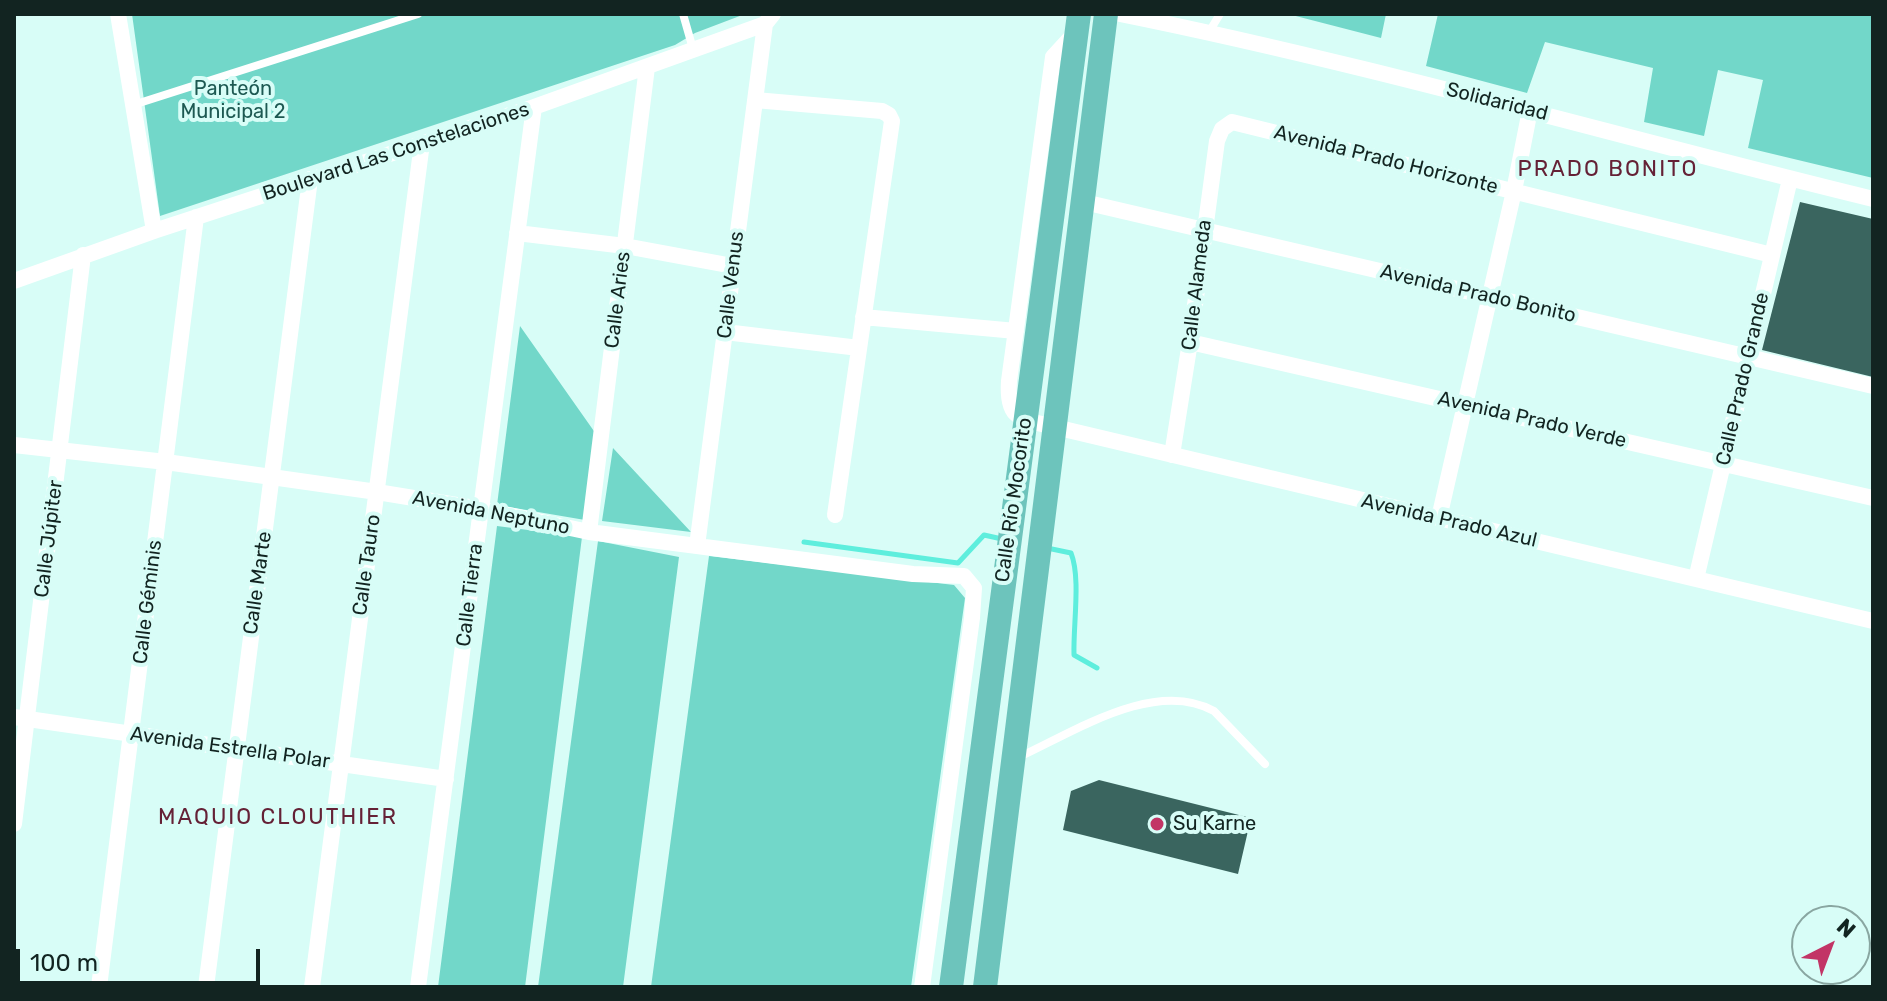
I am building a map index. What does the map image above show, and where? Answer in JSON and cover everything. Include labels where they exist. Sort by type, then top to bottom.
[{"type":"main road","name":"Calle Río Mocorito","points":[[985,987],[1106,14]]},
{"type":"main road","name":"Calle Río Mocorito","points":[[951,987],[1078,23]]},
{"type":"street","points":[[118,14],[154,231]]},
{"type":"street","name":"Solidaridad","points":[[1120,14],[1209,32],[1530,110],[1873,199]]},
{"type":"street","name":"Boulevard Las Constelaciones","points":[[14,281],[154,231],[534,107],[769,19]]},
{"type":"street","name":"Calle Venus","points":[[697,546],[755,100],[769,19]]},
{"type":"street","points":[[1025,420],[1014,414],[1009,405],[1009,381],[1053,57],[1078,23]]},
{"type":"street","name":"Calle Aries","points":[[589,532],[647,67]]},
{"type":"street","points":[[755,100],[882,111],[893,124],[835,515]]},
{"type":"street","name":"Calle Tierra","points":[[418,987],[534,107]]},
{"type":"street","points":[[1439,518],[1530,110]]},
{"type":"street","name":"Avenida Prado Horizonte","points":[[1232,122],[1772,255]]},
{"type":"street","name":"Calle Alameda","points":[[1172,455],[1217,141],[1222,129],[1232,122]]},
{"type":"street","name":"Calle Tauro","points":[[312,987],[422,143]]},
{"type":"street","name":"Calle Marte","points":[[206,987],[310,179]]},
{"type":"street","name":"Calle Prado Grande","points":[[1696,579],[1790,179]]},
{"type":"street","name":"Avenida Prado Bonito","points":[[1084,202],[1873,386]]},
{"type":"street","name":"Calle Géminis","points":[[99,987],[196,217]]},
{"type":"street","points":[[517,233],[625,246],[733,266]]},
{"type":"street","name":"Calle Júpiter","points":[[14,824],[20,718],[60,451],[83,255]]},
{"type":"street","points":[[863,317],[1016,331]]},
{"type":"street","points":[[725,332],[859,348]]},
{"type":"street","name":"Avenida Prado Verde","points":[[1190,342],[1873,498]]},
{"type":"street","name":"Avenida Prado Azul","points":[[1025,420],[1873,621]]},
{"type":"street","name":"Avenida Neptuno","points":[[14,445],[166,462],[377,492],[481,509],[589,532],[913,574],[960,574],[968,578],[974,588],[972,618],[922,987]]},
{"type":"street","name":"Avenida Estrella Polar","points":[[20,718],[446,779]]},
{"type":"lane","points":[[133,105],[418,14]]},
{"type":"lane","points":[[683,14],[693,50]]},
{"type":"lane","points":[[1209,32],[1220,14]]},
{"type":"lane","points":[[1013,760],[1127,708],[1172,699],[1192,701],[1214,711],[1265,764]]},
{"type":"green space","name":"Panteón Municipal 2","points":[[132,14],[745,14],[695,33],[675,45],[160,216]]},
{"type":"green space","points":[[1288,14],[1386,14],[1381,38]]},
{"type":"green space","points":[[1438,14],[1873,14],[1873,178],[1748,148],[1763,80],[1718,70],[1704,136],[1644,122],[1653,68],[1545,42],[1527,93],[1426,66]]},
{"type":"green space","points":[[520,326],[596,434],[585,520],[497,505]]},
{"type":"green space","points":[[613,448],[691,532],[602,521]]},
{"type":"green space","points":[[497,526],[582,537],[525,987],[438,987]]},
{"type":"green space","points":[[598,541],[679,557],[623,987],[538,987]]},
{"type":"green space","points":[[709,556],[954,585],[965,598],[911,987],[651,987]]},
{"type":"building","points":[[1800,202],[1873,219],[1873,377],[1762,350]]},
{"type":"building","name":"Su Karne","points":[[1099,780],[1251,818],[1238,874],[1063,830],[1071,791]]},
{"type":"waterway","points":[[804,542],[958,563],[984,535],[1002,539]]},
{"type":"waterway","points":[[1047,548],[1071,553],[1076,588],[1074,655],[1097,668]]},
{"type":"place","name":"Su Karne","points":[[1157,824]]},
{"type":"district","name":"PRADO BONITO","points":[[1608,170]]},
{"type":"district","name":"MAQUIO CLOUTHIER","points":[[278,818]]}]
